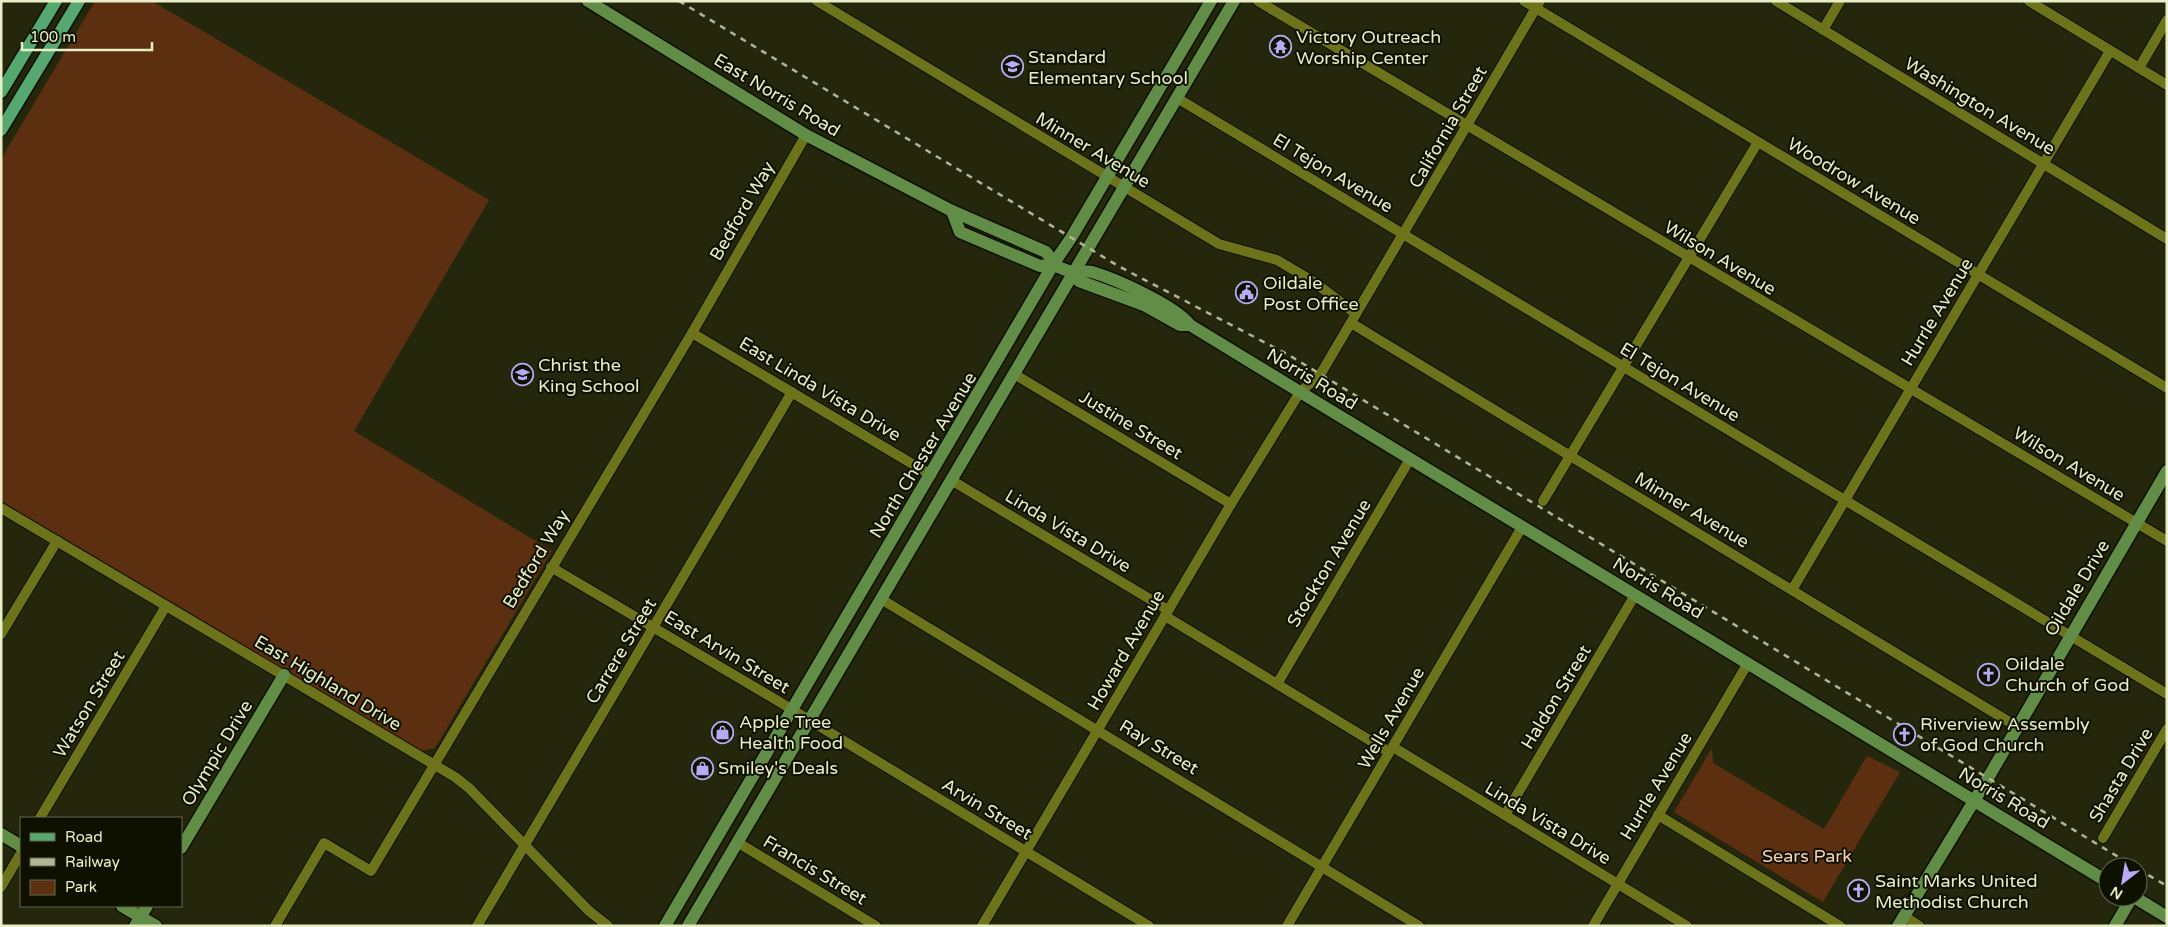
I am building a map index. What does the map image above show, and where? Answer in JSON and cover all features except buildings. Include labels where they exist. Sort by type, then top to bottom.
[{"type":"main road","points":[[1,92],[56,1]]},
{"type":"main road","points":[[1,130],[79,1]]},
{"type":"street","name":"East Norris Road","points":[[588,1],[806,135],[952,211],[1046,252],[1054,264],[1073,272]]},
{"type":"street","name":"Minner Avenue","points":[[817,1],[1107,178],[1220,244],[1277,260],[1314,282],[1356,314]]},
{"type":"street","name":"North Chester Avenue","points":[[668,922],[1054,264],[1211,1]]},
{"type":"street","name":"North Chester Avenue","points":[[688,926],[1234,1]]},
{"type":"street","name":"Wilson Avenue","points":[[1258,1],[2167,541]]},
{"type":"street","name":"Woodrow Avenue","points":[[1524,1],[1538,5],[1758,142],[2167,388]]},
{"type":"street","name":"Washington Avenue","points":[[1776,1],[2167,239]]},
{"type":"street","points":[[1823,30],[1840,1]]},
{"type":"street","points":[[2029,1],[2167,85]]},
{"type":"street","name":"California Street","points":[[1300,392],[1320,375],[1538,5]]},
{"type":"street","points":[[2139,68],[2167,20]]},
{"type":"street","name":"Hurrle Avenue","points":[[1792,590],[2110,51]]},
{"type":"street","name":"El Tejon Avenue","points":[[1176,98],[2167,694]]},
{"type":"street","name":"Bedford Way","points":[[275,926],[324,843],[371,871],[692,333],[806,135]]},
{"type":"street","points":[[1543,502],[1758,142]]},
{"type":"street","name":"Norris Road","points":[[1073,272],[1091,271],[1148,296],[1183,316],[1190,325],[2098,876]]},
{"type":"street","name":"Minner Avenue","points":[[1351,323],[2016,726]]},
{"type":"street","name":"East Linda Vista Drive","points":[[692,333],[931,475]]},
{"type":"street","name":"Justine Street","points":[[1014,374],[1231,504]]},
{"type":"street","name":"Carrere Street","points":[[477,926],[792,392]]},
{"type":"street","name":"Howard Avenue","points":[[982,926],[1166,613],[1300,392]]},
{"type":"street","name":"Stockton Avenue","points":[[1277,684],[1410,459]]},
{"type":"street","name":"Oildale Drive","points":[[1901,921],[1974,801],[2016,726],[2167,471]]},
{"type":"street","points":[[931,475],[937,483],[931,514]]},
{"type":"street","name":"Linda Vista Drive","points":[[951,480],[1277,684],[1505,815],[1686,926]]},
{"type":"street","name":"East Highland Drive","points":[[1,508],[434,764],[468,788],[588,911],[608,926]]},
{"type":"street","name":"Wells Avenue","points":[[1287,926],[1522,527]]},
{"type":"street","points":[[1,634],[57,541]]},
{"type":"street","name":"East Arvin Street","points":[[551,567],[809,720]]},
{"type":"street","name":"Haldon Street","points":[[1505,815],[1635,595]]},
{"type":"street","name":"Ray Street","points":[[880,599],[1098,729],[1419,926]]},
{"type":"street","name":"Watson Street","points":[[41,817],[166,606]]},
{"type":"street","name":"Hurrle Avenue","points":[[1593,926],[1748,664]]},
{"type":"street","name":"Olympic Drive","points":[[182,846],[284,675]]},
{"type":"street","name":"Arvin Street","points":[[809,720],[1149,926]]},
{"type":"street","name":"Shasta Drive","points":[[2103,838],[2167,729]]},
{"type":"street","points":[[1658,815],[1840,926]]},
{"type":"street","points":[[1,834],[20,845]]},
{"type":"street","name":"Francis Street","points":[[737,842],[876,926]]},
{"type":"street","points":[[1,887],[20,855]]},
{"type":"street","points":[[2148,906],[2167,917]]},
{"type":"street","points":[[124,907],[156,926]]},
{"type":"street","points":[[2115,926],[2127,907]]},
{"type":"street","points":[[1901,921],[1919,926]]},
{"type":"green space","points":[[95,1],[152,1],[489,200],[354,431],[552,551],[435,748],[422,751],[1,501],[1,159]]},
{"type":"green space","name":"Sears Park","points":[[1712,748],[1713,763],[1824,829],[1867,756],[1900,772],[1823,902],[1674,812]]},
{"type":"railway","points":[[679,1],[1120,267],[1287,354],[2118,857]]},
{"type":"railway","points":[[2148,875],[2167,886]]},
{"type":"place","name":"Victory Outreach Worship Center","points":[[1280,47]]},
{"type":"place","name":"Standard Elementary School","points":[[1012,67]]},
{"type":"place","name":"Oildale Post Office","points":[[1247,293]]},
{"type":"place","name":"Christ the King School","points":[[522,375]]},
{"type":"place","name":"Oildale Church of God","points":[[1989,674]]},
{"type":"place","name":"Apple Tree Health Food","points":[[723,732]]},
{"type":"place","name":"Riverview Assembly of God Church","points":[[1904,734]]},
{"type":"place","name":"Smiley's Deals","points":[[702,768]]},
{"type":"place","name":"Saint Marks United Methodist Church","points":[[1859,891]]}]
